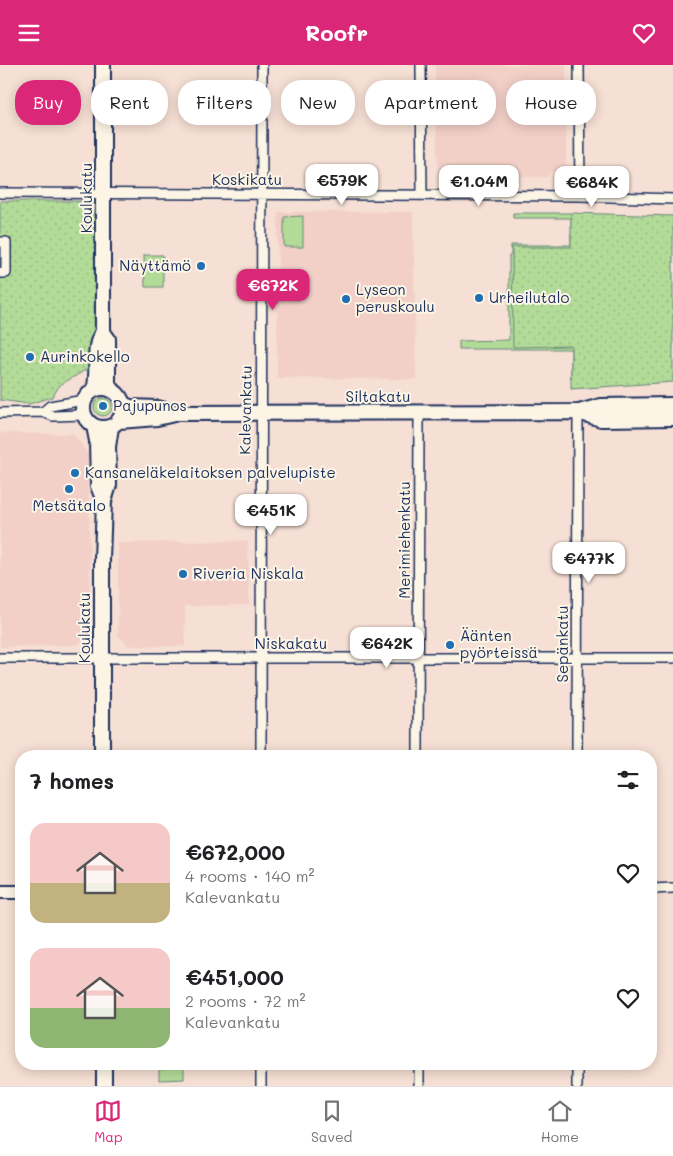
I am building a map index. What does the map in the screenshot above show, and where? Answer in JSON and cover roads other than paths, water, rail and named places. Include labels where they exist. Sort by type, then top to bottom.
[{"type":"main road","name":"Koulukatu","points":[[103,65],[103,332],[108,339],[108,384],[111,390]]},
{"type":"main road","name":"Koulukatu","points":[[89,395],[97,376],[98,337],[103,332]]},
{"type":"main road","points":[[103,388],[111,390],[118,395],[123,404],[123,412],[115,424],[94,426],[84,415],[89,395],[103,388]]},
{"type":"main road","name":"Siltakatu","points":[[123,404],[130,407],[177,413],[578,412],[601,405],[673,405]]},
{"type":"main road","name":"Siltakatu","points":[[578,412],[601,419],[673,418]]},
{"type":"main road","name":"Siltakatu","points":[[115,424],[157,419],[177,413]]},
{"type":"main road","name":"Koulukatu","points":[[102,750],[101,658],[104,501],[109,485],[108,447],[115,424]]},
{"type":"main road","name":"Koulukatu","points":[[94,426],[97,441],[98,486],[104,501]]},
{"type":"main road","points":[[0,892],[15,892]]},
{"type":"main road","points":[[104,1070],[104,1086]]},
{"type":"street","name":"Kalevankatu","points":[[260,750],[262,65]]},
{"type":"street","points":[[421,65],[422,195]]},
{"type":"street","points":[[579,65],[580,196]]},
{"type":"street","name":"Koskikatu","points":[[0,193],[580,196],[673,199]]},
{"type":"street","points":[[0,242],[6,242],[6,273],[0,273]]},
{"type":"street","points":[[43,412],[50,406],[89,395]]},
{"type":"street","points":[[0,413],[43,412],[53,417],[84,415]]},
{"type":"street","name":"Sepänkatu","points":[[577,750],[578,412]]},
{"type":"street","name":"Merimiehenkatu","points":[[418,750],[420,413]]},
{"type":"street","name":"Niskakatu","points":[[0,658],[673,658]]},
{"type":"street","points":[[657,889],[673,889]]},
{"type":"street","points":[[261,1070],[261,1086]]},
{"type":"street","points":[[419,1070],[419,1086]]},
{"type":"street","points":[[577,1070],[577,1086]]},
{"type":"place","name":"Näyttämö","points":[[201,266]]},
{"type":"place","name":"Urheilutalo","points":[[479,298]]},
{"type":"place","name":"Lyseon peruskoulu","points":[[346,299]]},
{"type":"place","name":"Aurinkokello","points":[[30,357]]},
{"type":"place","name":"Pajupunos","points":[[103,406]]},
{"type":"place","name":"Kansaneläkelaitoksen palvelupiste","points":[[75,473]]},
{"type":"place","name":"Metsätalo","points":[[69,489]]},
{"type":"place","name":"Riveria Niskala","points":[[183,574]]},
{"type":"place","name":"Äänten pyörteissä","points":[[450,645]]}]
